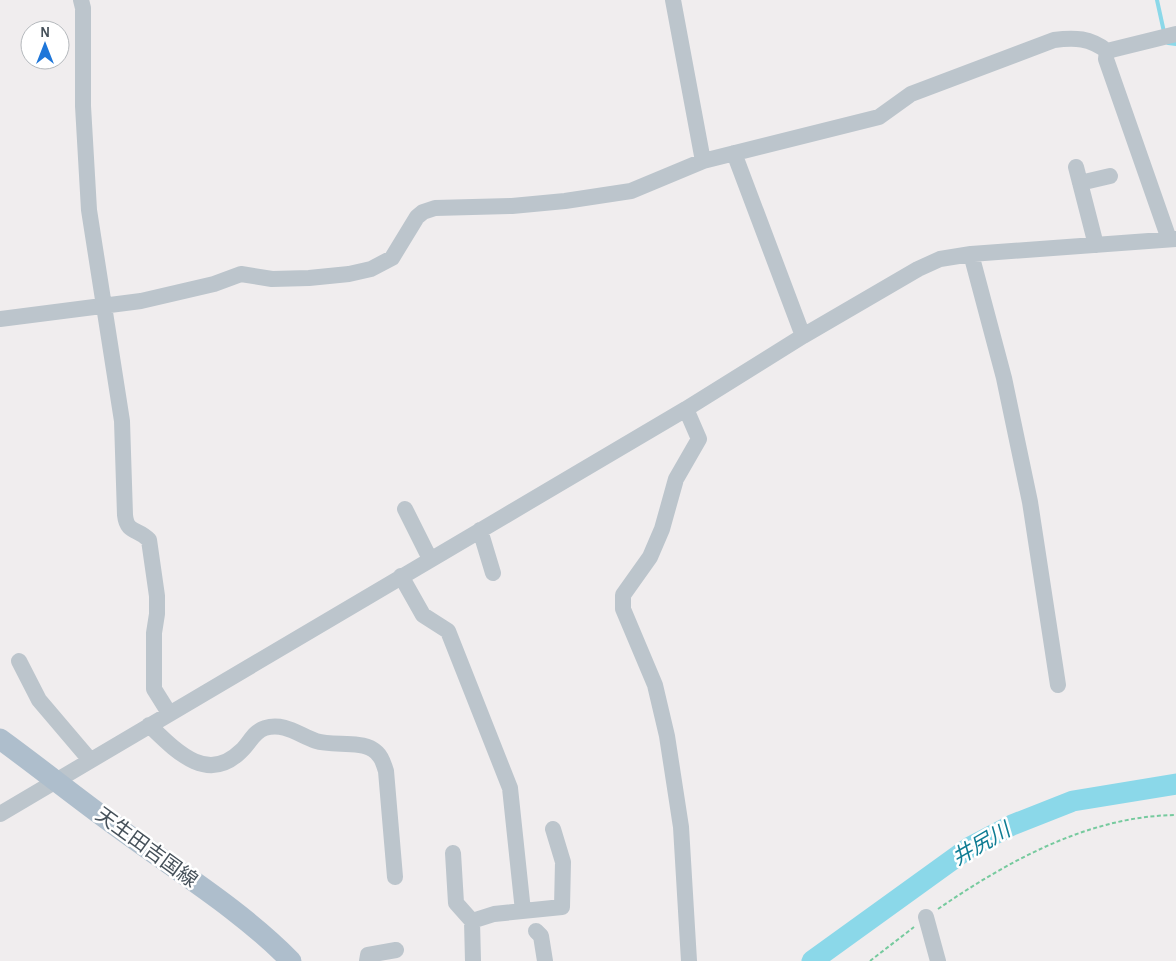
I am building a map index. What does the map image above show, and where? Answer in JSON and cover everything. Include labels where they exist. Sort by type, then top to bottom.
[{"type":"main road","name":"天生田吉国線","points":[[0,739],[246,921],[290,961]]},
{"type":"street","points":[[80,0],[83,8],[82,98],[88,210],[122,421],[126,525],[130,529],[143,534],[149,540],[157,596],[154,633],[154,689],[169,713]]},
{"type":"street","points":[[673,0],[702,161]]},
{"type":"street","points":[[0,318],[104,307],[186,292],[241,274],[272,279],[308,278],[349,274],[371,269],[392,258],[416,217],[435,208],[512,206],[566,201],[630,191],[702,161],[879,117],[912,94],[1054,40],[1076,38],[1090,40],[1107,51],[1176,34]]},
{"type":"street","points":[[0,814],[686,409],[804,336],[918,269],[940,259],[971,254],[1172,239],[1106,59],[1107,51]]},
{"type":"street","points":[[734,153],[804,336]]},
{"type":"street","points":[[1076,167],[1096,245]]},
{"type":"street","points":[[1080,183],[1110,176]]},
{"type":"street","points":[[971,254],[1004,378],[1030,502],[1058,685]]},
{"type":"street","points":[[686,409],[699,439],[676,479],[662,529],[650,558],[623,595],[623,609],[655,685],[667,736],[681,827],[689,961]]},
{"type":"street","points":[[405,510],[430,559]]},
{"type":"street","points":[[480,530],[493,573]]},
{"type":"street","points":[[401,576],[423,615],[448,631],[510,788],[523,911]]},
{"type":"street","points":[[19,661],[38,700],[90,760]]},
{"type":"street","points":[[149,725],[175,751],[202,765],[230,762],[246,746],[252,735],[266,728],[287,728],[317,742],[371,747],[381,756],[386,770],[395,877]]},
{"type":"street","points":[[472,920],[494,914],[562,907],[562,862],[553,829]]},
{"type":"street","points":[[453,853],[456,903],[472,920],[473,961]]},
{"type":"street","points":[[926,917],[938,961]]},
{"type":"street","points":[[536,931],[541,936],[545,961]]},
{"type":"street","points":[[367,961],[368,956],[396,950]]},
{"type":"path","points":[[870,961],[926,917],[978,882],[1016,860],[1076,834],[1153,815],[1176,815]]},
{"type":"waterway","points":[[1157,0],[1164,32]]},
{"type":"waterway","points":[[1168,43],[1176,44]]},
{"type":"waterway","name":"井尻川","points":[[812,961],[970,847],[1012,825],[1073,801],[1176,784]]}]
